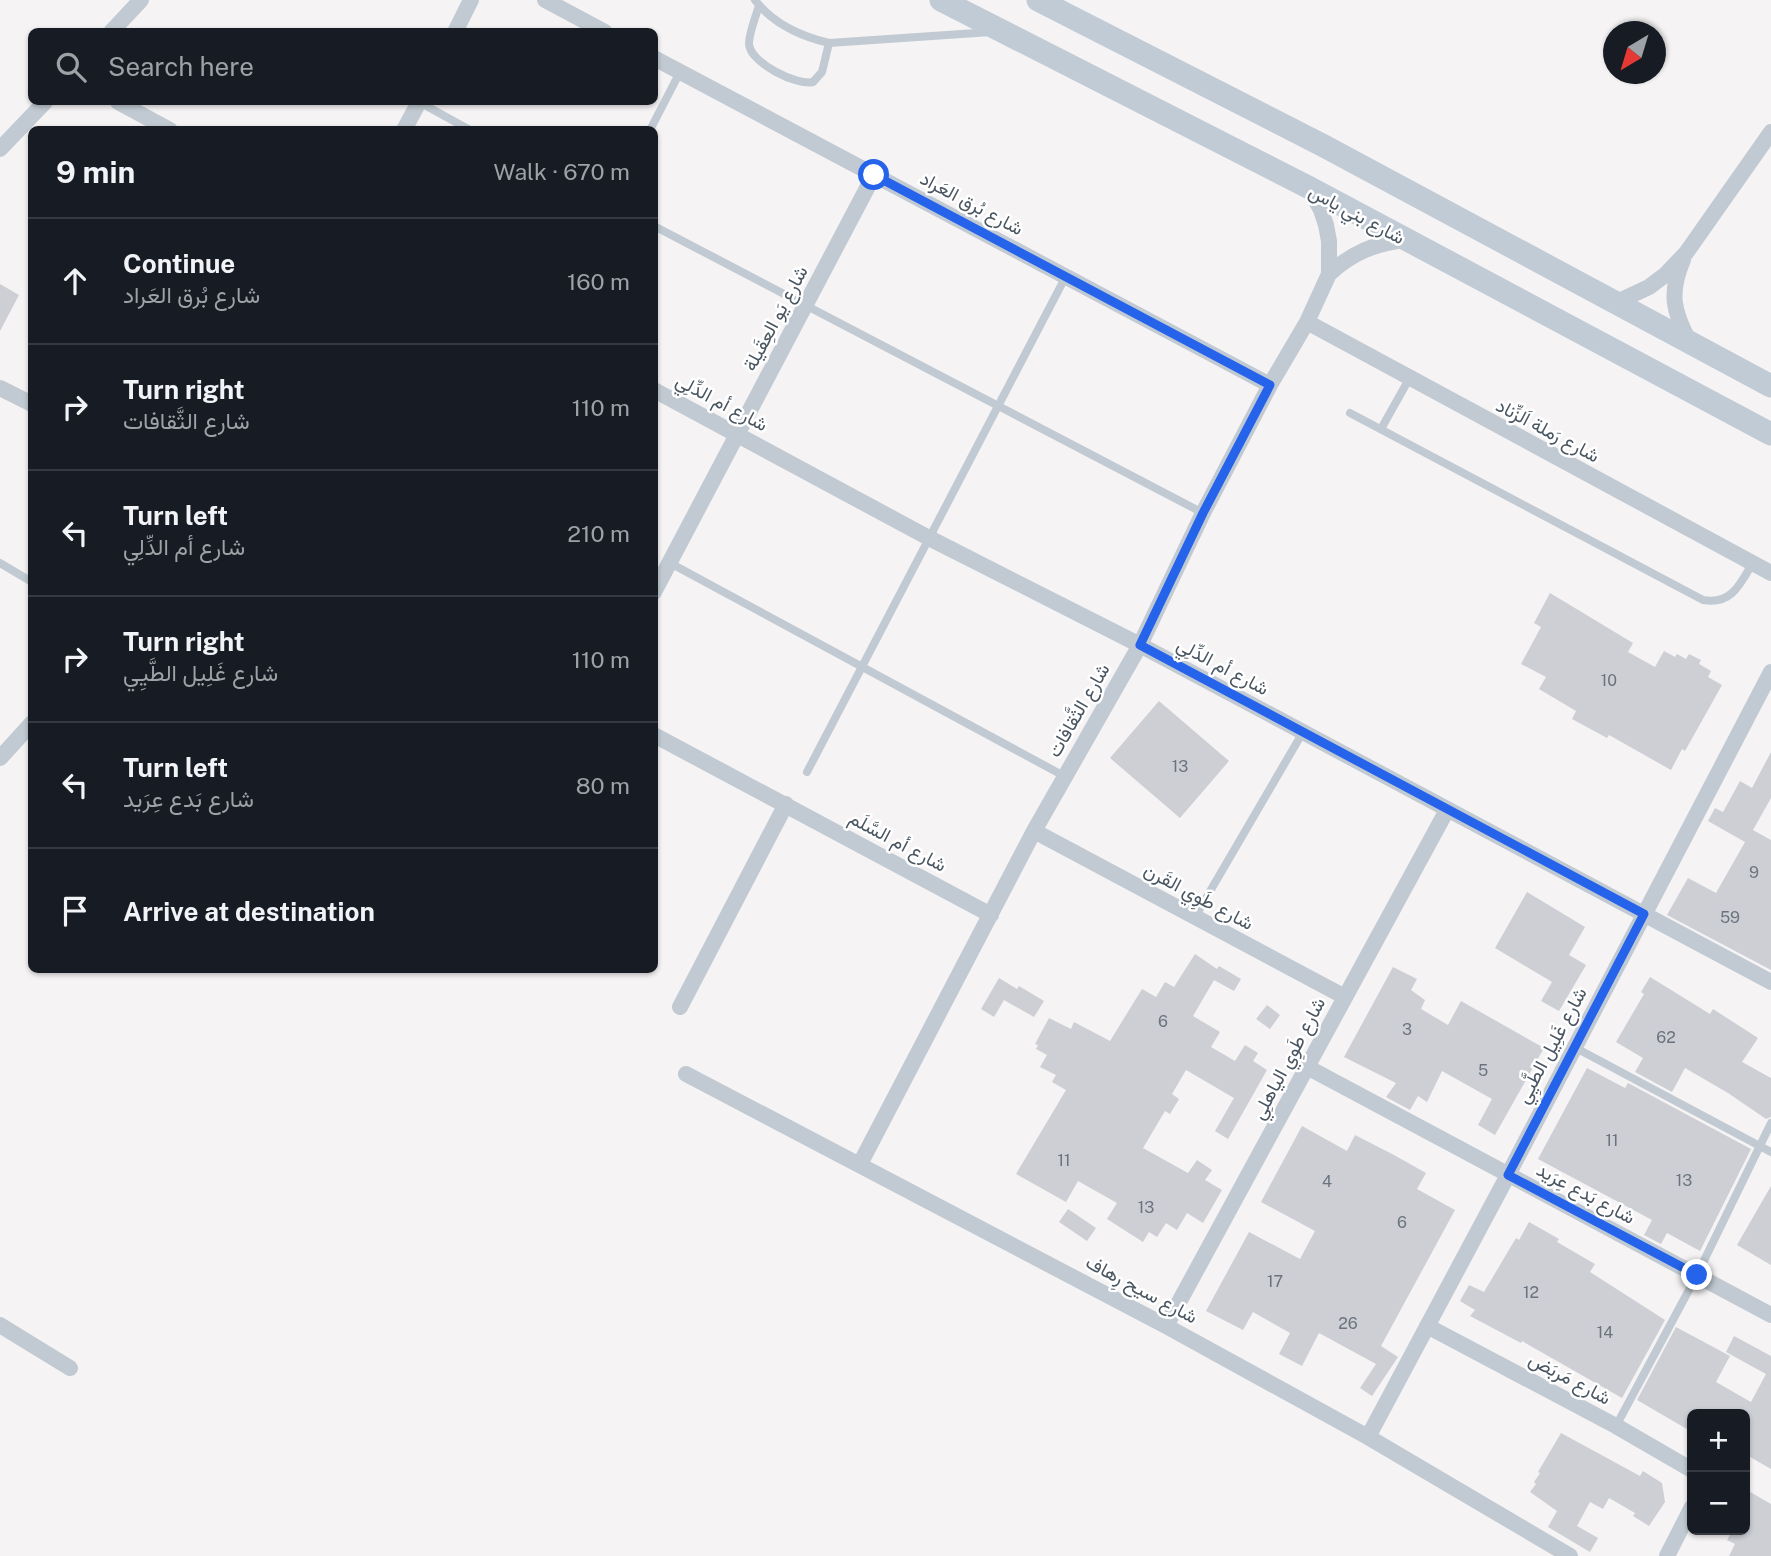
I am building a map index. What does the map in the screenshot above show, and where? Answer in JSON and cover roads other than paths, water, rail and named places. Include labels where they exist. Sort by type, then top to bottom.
[{"type":"main road","name":"شارع بني ياس","points":[[941,0],[1308,187],[1771,433]]},
{"type":"main road","points":[[1038,0],[1324,146],[1771,386]]},
{"type":"street","points":[[115,28],[141,0]]},
{"type":"street","points":[[457,28],[471,0]]},
{"type":"street","points":[[545,0],[598,28]]},
{"type":"street","name":"شارع بُرق العَراد","points":[[658,60],[1270,385]]},
{"type":"street","points":[[0,149],[42,105]]},
{"type":"street","points":[[124,105],[163,126]]},
{"type":"street","points":[[406,126],[417,105]]},
{"type":"street","points":[[1617,302],[1649,287],[1686,253],[1771,132]]},
{"type":"street","name":"شارع يَو العِقَيلة","points":[[658,585],[874,175]]},
{"type":"street","name":"شارع الثَّقافات","points":[[1308,187],[1326,225],[1329,274]]},
{"type":"street","name":"شارع الثَّقافات","points":[[860,1164],[1034,831],[1140,645],[1203,513],[1270,385],[1307,322],[1329,274],[1339,264],[1363,250],[1406,240]]},
{"type":"street","points":[[1686,253],[1674,287],[1674,308],[1690,344]]},
{"type":"street","name":"شارع رَملة اَلزِّناد","points":[[1307,322],[1771,573]]},
{"type":"street","points":[[0,388],[28,402]]},
{"type":"street","name":"شارع أم الدِّلِي","points":[[658,392],[929,538],[1140,645],[1771,982]]},
{"type":"street","name":"شارع غَلِيل الطَّيِي","points":[[1368,1437],[1771,672]]},
{"type":"street","points":[[0,758],[28,727]]},
{"type":"street","name":"شارع أم السَّلَم","points":[[658,737],[991,915]]},
{"type":"street","points":[[680,1007],[786,804]]},
{"type":"street","name":"شارع طَوِي الياهلِي","points":[[1166,1326],[1447,810]]},
{"type":"street","name":"شارع طَوِي القَرن","points":[[1034,831],[1345,997]]},
{"type":"street","name":"شارع بَدع عِرَيد","points":[[1307,1067],[1771,1315]]},
{"type":"street","name":"شارع سيح رِهاف","points":[[686,1073],[1166,1326],[1368,1437],[1570,1556]]},
{"type":"street","points":[[0,1325],[70,1368]]},
{"type":"street","name":"شارع مَربَض","points":[[1427,1326],[1616,1426],[1687,1467]]},
{"type":"street","points":[[1667,1556],[1687,1517]]},
{"type":"lane","points":[[757,3],[750,44],[751,52],[763,64],[800,82],[813,82],[822,72],[829,43]]},
{"type":"lane","points":[[757,3],[773,19],[794,31],[829,43],[1003,32]]},
{"type":"lane","points":[[652,126],[681,72]]},
{"type":"lane","points":[[424,105],[463,126]]},
{"type":"lane","points":[[658,228],[1203,513]]},
{"type":"lane","points":[[807,772],[1066,276]]},
{"type":"lane","points":[[1381,429],[1409,379]]},
{"type":"lane","points":[[1350,413],[1703,600],[1721,601],[1729,597],[1752,564]]},
{"type":"lane","points":[[0,563],[28,580]]},
{"type":"lane","points":[[670,563],[1064,776]]},
{"type":"lane","points":[[1195,917],[1303,732]]},
{"type":"lane","points":[[1574,1047],[1771,1152]]},
{"type":"lane","points":[[1616,1426],[1697,1275],[1771,1123]]}]
